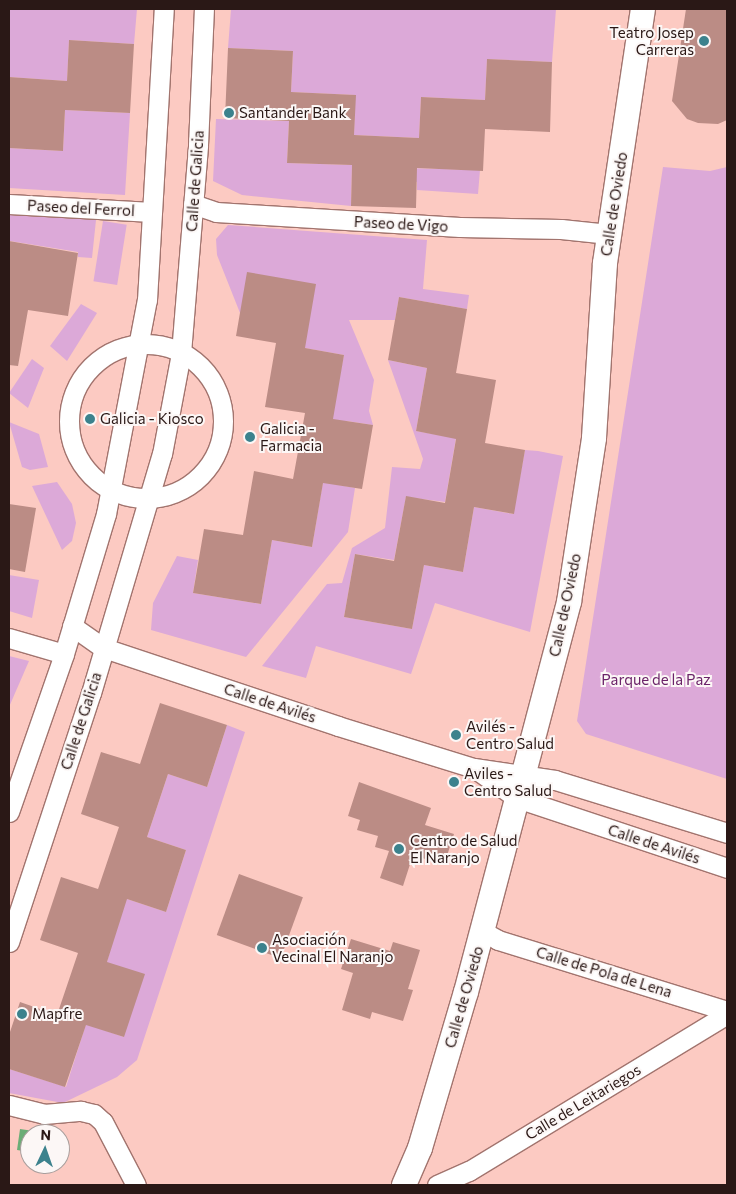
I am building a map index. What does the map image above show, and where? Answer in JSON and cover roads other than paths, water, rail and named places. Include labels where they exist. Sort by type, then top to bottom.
[{"type":"street","points":[[9,812],[64,654],[106,514],[109,489],[147,300],[164,9]]},
{"type":"street","name":"Calle de Galicia","points":[[9,942],[104,648],[162,454],[181,352],[193,204],[204,9]]},
{"type":"street","name":"Calle de Oviedo","points":[[404,1185],[425,1130],[482,930],[569,602],[594,438],[609,234],[643,9]]},
{"type":"street","name":"Paseo del Ferrol","points":[[9,204],[152,212]]},
{"type":"street","name":"Paseo de Vigo","points":[[193,204],[216,212],[470,227],[561,229],[609,234]]},
{"type":"street","points":[[137,344],[159,345],[181,352],[200,366],[213,383],[221,402],[223,423],[220,444],[211,463],[199,478],[170,495],[149,499],[126,496],[109,489],[86,472],[76,456],[69,437],[68,414],[74,392],[83,375],[98,360],[115,350],[137,344]]},
{"type":"street","name":"Calle de Avilés","points":[[72,626],[104,648],[474,768],[555,780],[727,833]]},
{"type":"street","points":[[9,638],[64,654]]},
{"type":"street","name":"Calle de Avilés","points":[[474,768],[516,798],[727,868]]},
{"type":"street","name":"Calle de Pola de Lena","points":[[482,930],[498,940],[727,1012]]},
{"type":"street","name":"Calle de Leitariegos","points":[[438,1185],[469,1172],[727,1012]]},
{"type":"street","points":[[9,1105],[44,1114],[81,1111],[94,1114],[103,1122],[136,1185]]},
{"type":"place","name":"Teatro Josep Carreras","points":[[704,41]]},
{"type":"place","name":"Santander Bank","points":[[229,113]]},
{"type":"place","name":"Galicia - Kiosco","points":[[90,419]]},
{"type":"place","name":"Galicia - Farmacia","points":[[250,437]]},
{"type":"place","name":"Avilés - Centro Salud","points":[[456,735]]},
{"type":"place","name":"Aviles - Centro Salud","points":[[454,782]]},
{"type":"place","name":"Centro de Salud El Naranjo","points":[[399,849]]},
{"type":"place","name":"Asociación Vecinal El Naranjo","points":[[262,948]]},
{"type":"place","name":"Mapfre","points":[[22,1014]]},
{"type":"park label","name":"Parque de la Paz","points":[[656,680]]}]
